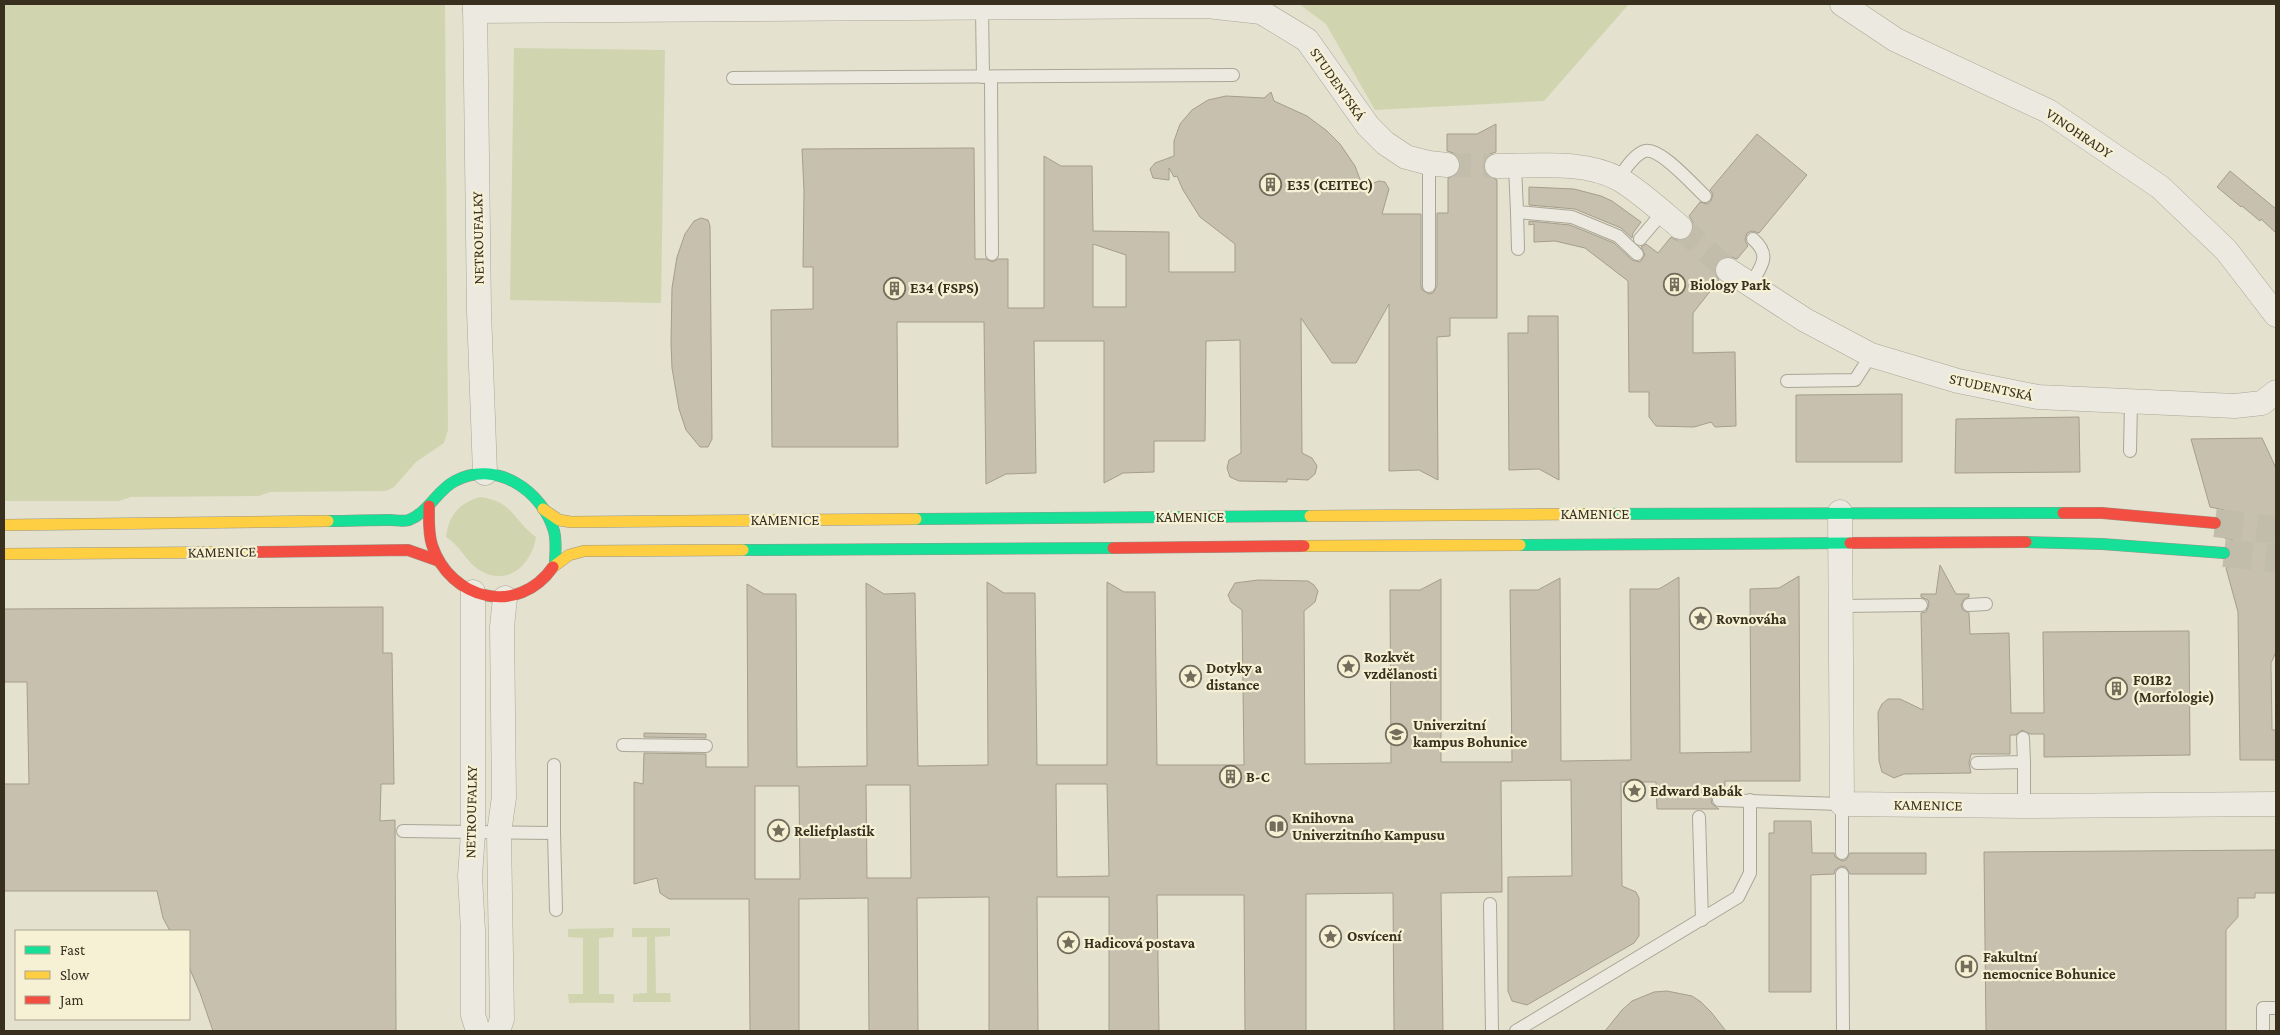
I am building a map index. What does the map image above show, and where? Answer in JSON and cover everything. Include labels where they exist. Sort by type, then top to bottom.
[{"type":"street","name":"VINOHRADY","points":[[1842,4],[1896,40],[2048,111],[2160,187],[2226,250],[2276,315]]},
{"type":"street","name":"STUDENTSKÁ","points":[[475,7],[888,6],[982,8],[1207,5],[1260,12],[1307,40],[1368,126],[1385,143],[1406,157],[1438,164]]},
{"type":"street","name":"NETROUFALKY","points":[[475,7],[479,311],[485,472]]},
{"type":"street","points":[[1506,166],[1586,168],[1618,179],[1648,199],[1671,220]]},
{"type":"street","name":"STUDENTSKÁ","points":[[1728,270],[1805,320],[1871,355],[1958,381],[2038,397],[2235,406],[2262,403],[2276,392]]},
{"type":"street","name":"KAMENICE","points":[[4,525],[408,520],[428,506],[442,490],[458,479],[470,474],[485,472],[501,474],[514,480],[533,496],[543,509],[552,527],[555,565]]},
{"type":"street","name":"KAMENICE","points":[[428,506],[429,536],[439,562]]},
{"type":"street","name":"KAMENICE","points":[[543,509],[559,520],[571,522],[1840,512],[2102,513],[2215,523]]},
{"type":"street","points":[[1840,512],[1842,804]]},
{"type":"street","name":"KAMENICE","points":[[4,554],[408,550],[439,562],[464,587],[472,592],[505,598],[535,587],[555,565],[578,552],[601,551],[2003,542],[2082,544],[2224,553]]},
{"type":"street","name":"NETROUFALKY","points":[[472,592],[473,834],[470,876],[473,930],[473,1015],[478,1031]]},
{"type":"street","name":"NETROUFALKY","points":[[498,1031],[502,1019],[499,833],[504,797],[502,627],[505,598]]},
{"type":"street","name":"KAMENICE","points":[[1842,804],[2024,806],[2276,804]]},
{"type":"lane","points":[[982,8],[987,77],[992,254]]},
{"type":"lane","points":[[734,78],[1233,75]]},
{"type":"lane","points":[[1618,179],[1637,156],[1645,151],[1658,152],[1705,196]]},
{"type":"lane","points":[[1429,286],[1438,164]]},
{"type":"lane","points":[[1506,166],[1517,212],[1518,249]]},
{"type":"lane","points":[[1517,212],[1572,216],[1618,236],[1637,254]]},
{"type":"lane","points":[[1640,239],[1671,220]]},
{"type":"lane","points":[[1751,284],[1763,262],[1764,254],[1762,247],[1753,239]]},
{"type":"lane","points":[[1787,381],[1855,380],[1871,355]]},
{"type":"lane","points":[[2130,451],[2131,402]]},
{"type":"lane","points":[[1969,605],[1986,604]]},
{"type":"lane","points":[[1841,606],[1921,605]]},
{"type":"lane","points":[[2023,738],[2024,806]]},
{"type":"lane","points":[[623,745],[706,746]]},
{"type":"lane","points":[[1977,763],[2024,762]]},
{"type":"lane","points":[[554,765],[556,910]]},
{"type":"lane","points":[[1719,800],[1842,804],[1842,853]]},
{"type":"lane","points":[[1516,1031],[1738,898],[1750,873],[1750,800]]},
{"type":"lane","points":[[1699,817],[1702,920]]},
{"type":"lane","points":[[403,831],[473,834],[554,833]]},
{"type":"lane","points":[[1832,1031],[1843,1027],[1842,874]]},
{"type":"lane","points":[[1490,904],[1492,1031]]},
{"type":"lane","points":[[2263,1031],[2263,1008],[2276,1008]]},
{"type":"green space","points":[[4,4],[445,4],[448,430],[444,443],[416,462],[394,487],[386,491],[270,492],[259,496],[131,497],[119,501],[4,501]]},
{"type":"green space","points":[[1299,4],[1629,4],[1544,101],[1375,110],[1326,24]]},
{"type":"green space","points":[[514,48],[665,50],[661,303],[510,300]]},
{"type":"green space","points":[[480,497],[491,499],[506,507],[536,537],[528,558],[514,572],[496,576],[486,573],[475,567],[446,537],[449,522],[456,511],[466,503]]},
{"type":"green space","points":[[614,928],[613,937],[599,938],[599,994],[614,994],[614,1003],[569,1003],[568,994],[583,994],[583,938],[568,937],[568,929]]},
{"type":"green space","points":[[632,928],[670,928],[670,936],[655,937],[656,993],[670,993],[671,1002],[633,1002],[633,994],[647,993],[647,937],[632,937]]},
{"type":"building","points":[[1271,92],[1274,101],[1307,116],[1327,131],[1340,144],[1355,166],[1363,187],[1379,181],[1385,182],[1389,189],[1382,214],[1421,214],[1421,286],[1422,290],[1429,294],[1433,293],[1437,286],[1437,213],[1448,213],[1448,178],[1458,174],[1461,167],[1460,160],[1456,154],[1447,151],[1447,134],[1477,134],[1496,124],[1496,152],[1490,154],[1483,166],[1486,173],[1497,180],[1497,318],[1450,318],[1450,336],[1437,337],[1438,480],[1419,470],[1389,471],[1389,304],[1356,363],[1332,363],[1301,318],[1302,453],[1312,458],[1317,466],[1315,474],[1308,480],[1287,479],[1287,482],[1239,481],[1230,477],[1227,468],[1229,460],[1241,453],[1240,340],[1206,341],[1205,441],[1154,441],[1154,472],[1123,473],[1104,483],[1104,341],[1034,341],[1036,473],[1006,474],[986,484],[984,322],[897,322],[898,447],[772,447],[771,310],[813,309],[813,267],[803,267],[804,191],[802,149],[974,148],[975,259],[986,259],[993,262],[998,259],[1008,259],[1008,308],[1044,308],[1044,156],[1061,166],[1092,166],[1093,231],[1169,232],[1169,272],[1235,272],[1235,244],[1200,217],[1183,190],[1177,176],[1174,177],[1169,168],[1169,180],[1153,178],[1150,169],[1155,163],[1174,156],[1174,141],[1180,124],[1192,110],[1208,100],[1226,96],[1264,98]],"holes":[[[1093,244],[1126,255],[1126,307],[1093,307]]]},
{"type":"building","name":"Biology Park","points":[[1757,134],[1807,175],[1759,233],[1752,231],[1747,233],[1745,240],[1748,246],[1737,259],[1728,256],[1717,262],[1714,270],[1719,280],[1693,313],[1693,353],[1735,352],[1736,426],[1715,427],[1711,422],[1694,427],[1656,426],[1649,417],[1649,392],[1629,392],[1628,281],[1585,248],[1555,241],[1534,242],[1534,224],[1529,225],[1529,221],[1570,225],[1614,243],[1632,260],[1640,262],[1645,255],[1641,247],[1646,244],[1658,253],[1671,237],[1678,241],[1690,236],[1694,229],[1693,222],[1689,216],[1700,202],[1707,204],[1711,201],[1713,194],[1710,190]]},
{"type":"building","points":[[2230,171],[2276,209],[2276,233],[2261,219],[2260,221],[2217,187]]},
{"type":"building","points":[[1529,187],[1574,189],[1601,196],[1612,201],[1641,222],[1633,233],[1632,238],[1621,228],[1575,209],[1529,205]]},
{"type":"building","points":[[701,218],[708,220],[710,226],[712,439],[708,447],[700,447],[686,430],[679,409],[672,368],[671,343],[672,288],[677,257],[685,234],[694,221]]},
{"type":"building","points":[[1528,316],[1558,316],[1559,480],[1539,469],[1509,470],[1508,333],[1528,333]]},
{"type":"building","points":[[1902,394],[1902,462],[1796,462],[1796,395]]},
{"type":"building","points":[[2079,417],[2080,472],[1955,473],[1956,419]]},
{"type":"building","points":[[2262,438],[2276,468],[2276,652],[2271,663],[2272,730],[2276,730],[2276,760],[2240,760],[2238,612],[2226,568],[2237,562],[2240,554],[2233,540],[2221,537],[2228,532],[2230,525],[2229,517],[2224,510],[2210,507],[2191,439]]},
{"type":"building","points":[[1940,565],[1956,594],[1969,594],[1969,597],[1964,599],[1961,605],[1963,610],[1969,613],[1970,634],[2009,633],[2011,713],[2044,713],[2043,632],[2189,631],[2190,755],[2044,757],[2044,734],[2030,734],[2022,730],[2016,735],[2010,735],[2010,754],[1971,754],[1969,763],[1971,773],[1904,774],[1894,778],[1882,772],[1879,761],[1878,712],[1882,704],[1888,699],[1900,699],[1923,710],[1921,613],[1926,612],[1929,605],[1928,600],[1921,597],[1921,594],[1936,594]]},
{"type":"building","points":[[1799,576],[1800,781],[1725,781],[1725,786],[1719,786],[1719,792],[1715,793],[1711,799],[1712,804],[1719,809],[1657,809],[1656,782],[1621,782],[1622,886],[1636,892],[1639,898],[1639,936],[1634,943],[1527,1005],[1512,1001],[1508,991],[1508,877],[1572,876],[1571,780],[1501,781],[1502,892],[1441,893],[1443,1031],[1394,1031],[1393,893],[1306,894],[1306,1031],[1245,1031],[1244,895],[1157,895],[1159,1031],[1109,1031],[1109,897],[1037,897],[1038,1031],[989,1031],[989,897],[917,898],[918,1031],[869,1031],[868,898],[799,899],[799,1031],[750,1031],[749,899],[669,899],[660,893],[657,878],[634,884],[634,782],[643,784],[644,753],[706,754],[706,767],[748,767],[747,584],[764,594],[796,594],[797,767],[867,766],[866,583],[884,594],[915,593],[918,766],[988,765],[987,582],[1004,593],[1035,593],[1037,765],[1107,765],[1107,582],[1124,592],[1155,592],[1157,765],[1244,765],[1242,610],[1231,602],[1228,595],[1235,583],[1258,580],[1308,581],[1318,591],[1315,602],[1304,611],[1305,764],[1391,763],[1390,590],[1420,590],[1441,579],[1441,762],[1512,762],[1510,590],[1538,590],[1560,578],[1561,761],[1631,760],[1630,589],[1659,589],[1679,577],[1680,753],[1751,752],[1750,589],[1779,588]],"holes":[[[1056,784],[1107,784],[1109,876],[1057,877]],[[866,785],[910,785],[911,878],[867,878]],[[755,786],[799,786],[800,879],[755,879]]]},
{"type":"building","points":[[383,607],[383,653],[392,653],[394,784],[381,784],[380,821],[395,820],[396,1031],[213,1031],[190,969],[190,930],[169,930],[163,918],[157,891],[4,891],[4,784],[29,784],[27,682],[4,682],[4,609]]},
{"type":"building","points":[[644,733],[706,734],[706,738],[644,737]]},
{"type":"building","points":[[1774,821],[1811,821],[1812,853],[1834,853],[1835,857],[1842,861],[1846,860],[1850,853],[1926,853],[1926,874],[1850,874],[1846,867],[1841,866],[1835,870],[1834,874],[1811,875],[1811,992],[1769,992],[1769,833],[1774,833]]},
{"type":"building","points":[[2276,850],[2276,893],[2255,893],[2255,898],[2238,898],[2238,917],[2226,930],[2226,1031],[1986,1031],[1984,852]]},
{"type":"building","points":[[1667,991],[1692,996],[1701,1002],[1726,1031],[1605,1031],[1632,1001],[1654,992]]},
{"type":"tunnel","points":[[1447,165],[1497,166]]},
{"type":"tunnel","points":[[1680,227],[1728,270]]},
{"type":"tunnel","points":[[2215,523],[2276,530]]},
{"type":"tunnel","points":[[2224,553],[2276,559]]},
{"type":"traffic: fast","points":[[328,521],[409,520],[422,512],[443,490],[455,481],[470,475],[486,474],[501,476],[515,482],[528,491],[548,516],[555,535],[555,565]]},
{"type":"traffic: fast","points":[[1584,514],[2063,513]]},
{"type":"traffic: fast","points":[[916,519],[1310,516]]},
{"type":"traffic: fast","points":[[2026,542],[2102,544],[2224,553]]},
{"type":"traffic: fast","points":[[1520,545],[1850,543]]},
{"type":"traffic: fast","points":[[743,550],[1113,548]]},
{"type":"traffic: slow","points":[[543,509],[559,520],[571,522],[916,519]]},
{"type":"traffic: slow","points":[[1310,516],[1584,514]]},
{"type":"traffic: slow","points":[[4,525],[328,521]]},
{"type":"traffic: slow","points":[[1304,546],[1520,545]]},
{"type":"traffic: slow","points":[[553,567],[569,555],[584,551],[743,550]]},
{"type":"traffic: slow","points":[[4,554],[256,552]]},
{"type":"traffic: jam","points":[[429,506],[429,526],[432,545],[441,564],[454,579],[469,589],[486,595],[504,597],[522,592],[538,583],[553,567]]},
{"type":"traffic: jam","points":[[2063,513],[2102,513],[2215,523]]},
{"type":"traffic: jam","points":[[1850,543],[2026,542]]},
{"type":"traffic: jam","points":[[1113,548],[1304,546]]},
{"type":"traffic: jam","points":[[256,552],[408,550],[439,561]]},
{"type":"place","name":"E35 (CEITEC)","points":[[1271,185]]},
{"type":"place","name":"Biology Park","points":[[1674,285]]},
{"type":"place","name":"E34 (FSPS)","points":[[894,288]]},
{"type":"place","name":"Rovnováha","points":[[1700,619]]},
{"type":"place","name":"Rozkvět vzdělanosti","points":[[1348,666]]},
{"type":"place","name":"Dotyky a distance","points":[[1190,677]]},
{"type":"place","name":"F01B2 (Morfologie)","points":[[2117,689]]},
{"type":"place","name":"Univerzitní kampus Bohunice","points":[[1397,734]]},
{"type":"place","name":"B-C","points":[[1230,777]]},
{"type":"place","name":"Edward Babák","points":[[1634,791]]},
{"type":"place","name":"Knihovna Univerzitního Kampusu","points":[[1276,827]]},
{"type":"place","name":"Reliefplastik","points":[[778,831]]},
{"type":"place","name":"Osvícení","points":[[1331,936]]},
{"type":"place","name":"Hadicová postava","points":[[1068,943]]},
{"type":"place","name":"Fakultní nemocnice Bohunice","points":[[1967,966]]}]
